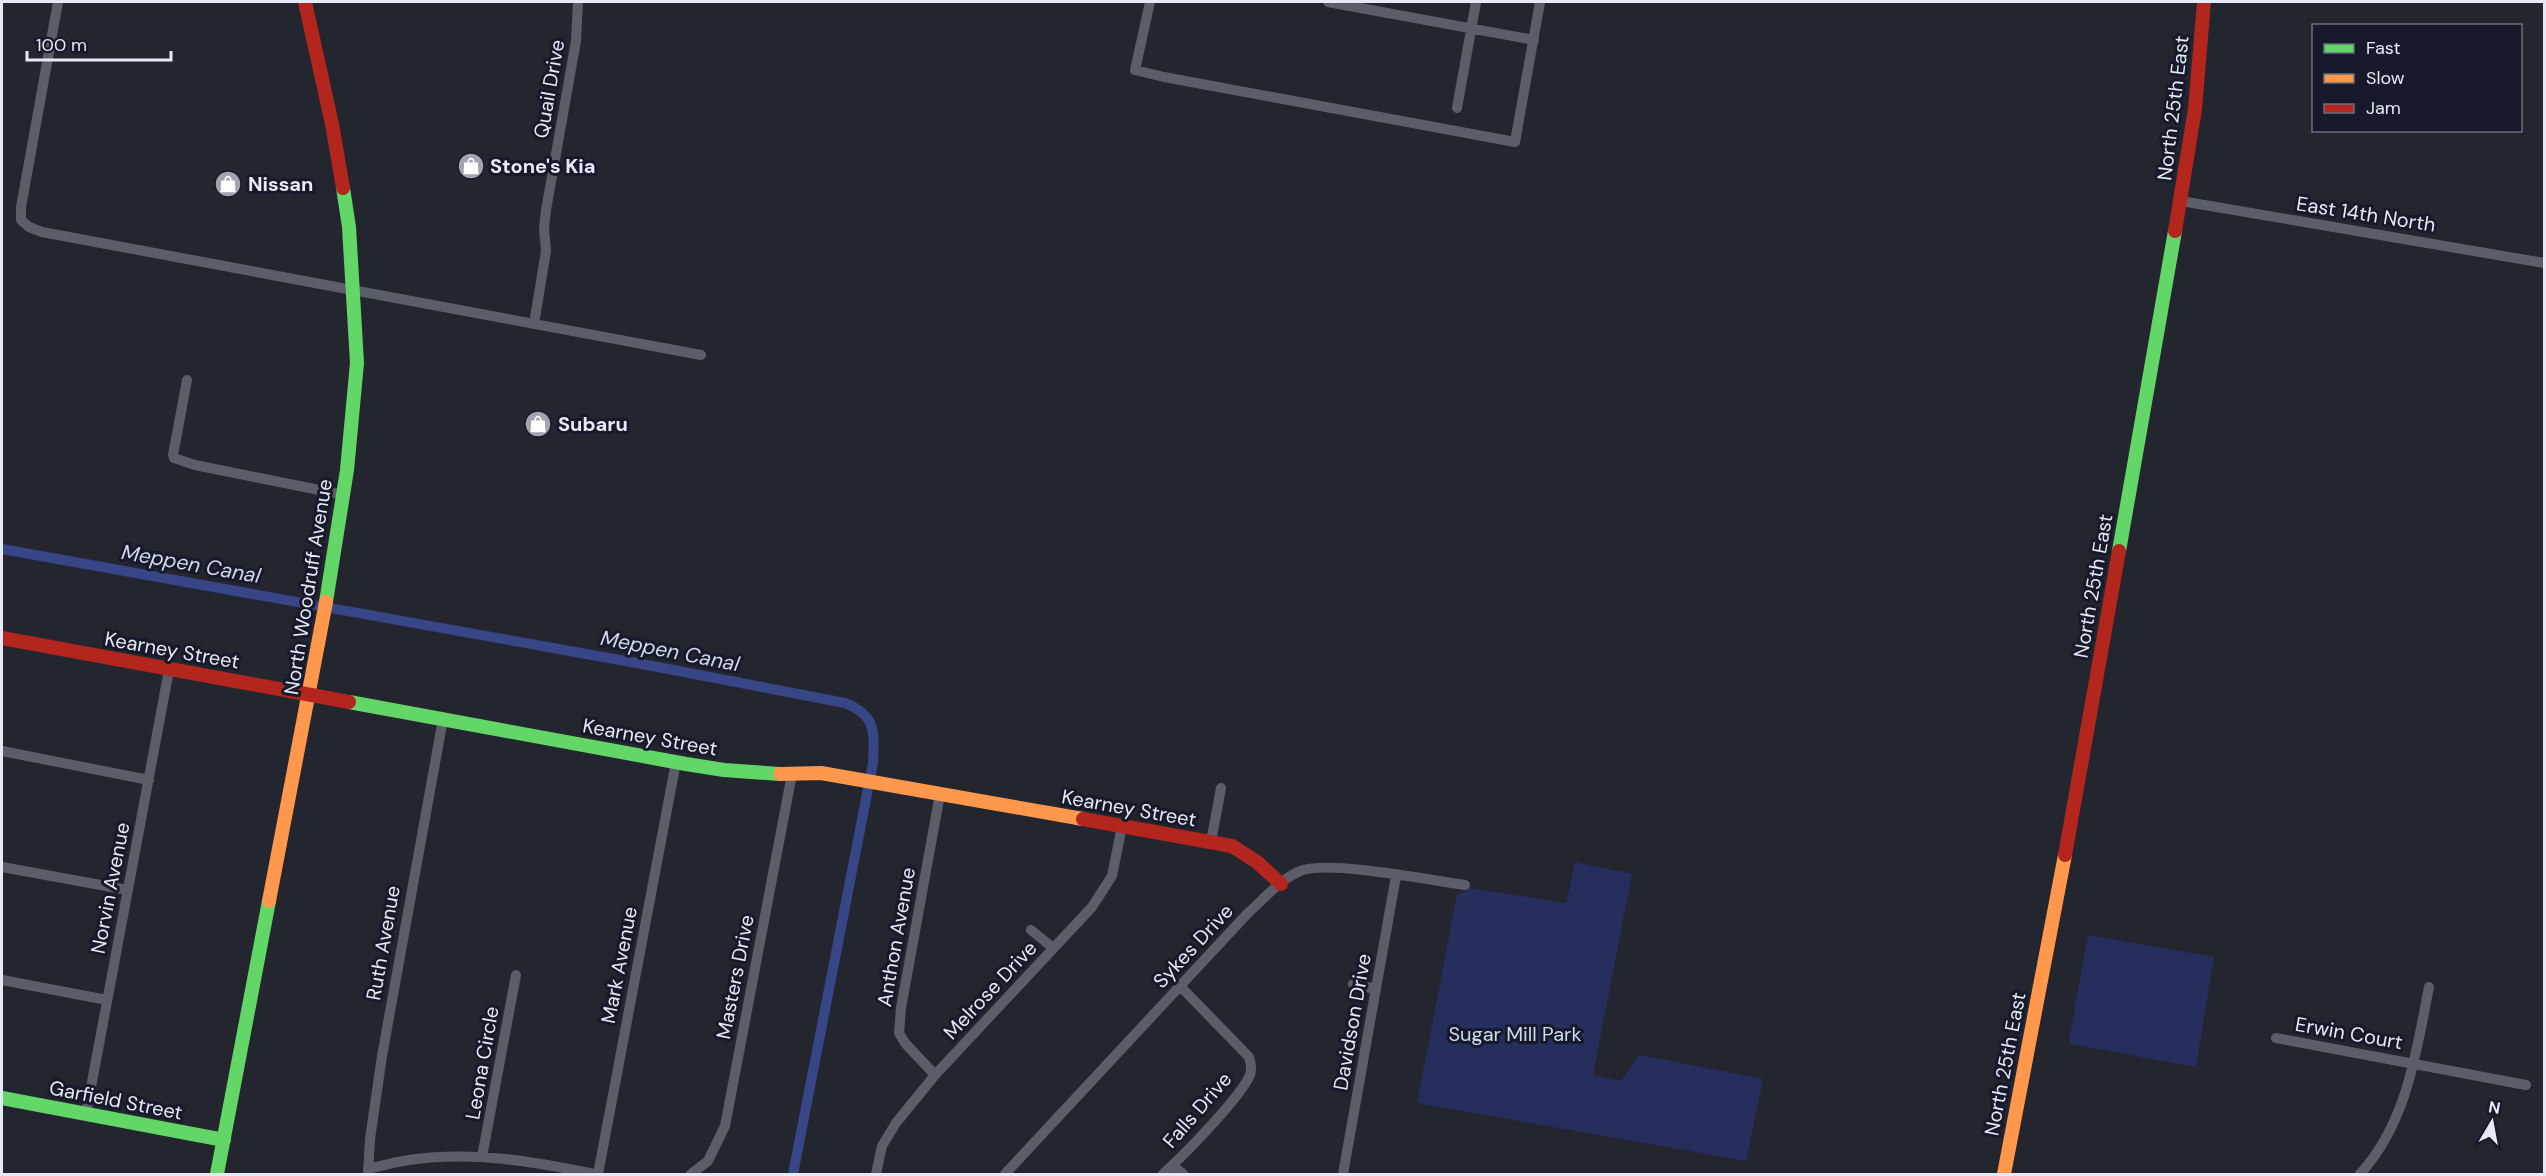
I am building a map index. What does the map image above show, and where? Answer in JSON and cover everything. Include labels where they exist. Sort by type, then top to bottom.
[{"type":"main road","name":"North Woodruff Avenue","points":[[217,1174],[267,905],[311,694],[344,495],[357,363],[349,227],[342,178],[305,2]]},
{"type":"main road","name":"North 25th East","points":[[2004,1174],[2051,933],[2181,201],[2195,109],[2204,2]]},
{"type":"main road","name":"Kearney Street","points":[[2,638],[676,762],[724,770],[792,774],[821,773],[1232,846],[1257,862],[1281,884]]},
{"type":"main road","name":"Garfield Street","points":[[2,1098],[224,1140]]},
{"type":"street","points":[[58,2],[23,193],[21,220],[29,227],[42,232],[701,355]]},
{"type":"street","name":"Quail Drive","points":[[534,324],[546,251],[544,229],[546,210],[576,41],[578,2]]},
{"type":"street","points":[[1150,2],[1135,70],[1164,78],[1515,142],[1540,2]]},
{"type":"street","points":[[1328,2],[1534,40]]},
{"type":"street","points":[[1457,108],[1476,2]]},
{"type":"street","name":"East 14th North","points":[[2181,201],[2544,263]]},
{"type":"street","points":[[187,380],[174,458],[195,465],[344,495]]},
{"type":"street","name":"Norvin Avenue","points":[[87,1114],[169,670]]},
{"type":"street","name":"Ruth Avenue","points":[[368,1172],[382,1056],[443,720]]},
{"type":"street","points":[[2,751],[148,780]]},
{"type":"street","name":"Mark Avenue","points":[[596,1174],[676,762]]},
{"type":"street","name":"Masters Drive","points":[[691,1174],[708,1161],[726,1126],[792,774]]},
{"type":"street","points":[[1211,842],[1221,788]]},
{"type":"street","name":"Anthon Avenue","points":[[935,1075],[905,1043],[899,1033],[901,1008],[940,794]]},
{"type":"street","name":"Melrose Drive","points":[[876,1174],[882,1146],[896,1123],[935,1075],[1092,907],[1112,876],[1122,826]]},
{"type":"street","points":[[2,867],[128,890]]},
{"type":"street","name":"Sykes Drive","points":[[1005,1174],[1248,913],[1281,884],[1302,870],[1340,868],[1464,885]]},
{"type":"street","name":"Davidson Drive","points":[[1343,1174],[1396,876]]},
{"type":"street","points":[[1031,930],[1053,948]]},
{"type":"street","name":"Leona Circle","points":[[482,1157],[516,975]]},
{"type":"street","points":[[2,980],[107,1000]]},
{"type":"street","points":[[1353,984],[1376,989]]},
{"type":"street","name":"Falls Drive","points":[[1163,1174],[1233,1100],[1250,1075],[1251,1066],[1249,1056],[1180,987]]},
{"type":"street","points":[[2360,1174],[2386,1138],[2399,1113],[2414,1063],[2430,987]]},
{"type":"street","name":"Erwin Court","points":[[2276,1038],[2526,1084]]},
{"type":"street","points":[[368,1172],[407,1160],[482,1157],[532,1161],[596,1174]]},
{"type":"street","points":[[1173,1166],[1183,1174]]},
{"type":"green space","name":"Sugar Mill Park","points":[[1575,862],[1632,874],[1593,1075],[1621,1081],[1639,1055],[1763,1079],[1746,1161],[1417,1103],[1457,895],[1471,888],[1566,903]]},
{"type":"green space","points":[[2088,935],[2214,957],[2196,1067],[2071,1044],[2069,1040]]},
{"type":"waterway","name":"Meppen Canal","points":[[2,549],[642,664],[845,703],[863,714],[873,734],[873,763],[793,1174]]},
{"type":"traffic: fast","points":[[326,602],[347,470],[357,363],[349,227],[343,188]]},
{"type":"traffic: fast","points":[[2119,551],[2175,231]]},
{"type":"traffic: fast","points":[[349,702],[686,764],[724,770],[780,774]]},
{"type":"traffic: fast","points":[[217,1174],[269,901]]},
{"type":"traffic: fast","points":[[2,1098],[224,1140]]},
{"type":"traffic: slow","points":[[269,901],[326,602]]},
{"type":"traffic: slow","points":[[780,774],[821,773],[1083,819]]},
{"type":"traffic: slow","points":[[2004,1174],[2065,855]]},
{"type":"traffic: jam","points":[[305,2],[332,124],[343,188]]},
{"type":"traffic: jam","points":[[2175,231],[2195,109],[2204,2]]},
{"type":"traffic: jam","points":[[2065,855],[2119,551]]},
{"type":"traffic: jam","points":[[2,638],[349,702]]},
{"type":"traffic: jam","points":[[1083,819],[1232,846],[1257,862],[1281,884]]},
{"type":"place","name":"Stone's Kia","points":[[471,166]]},
{"type":"place","name":"Nissan","points":[[228,184]]},
{"type":"place","name":"Subaru","points":[[538,424]]}]
